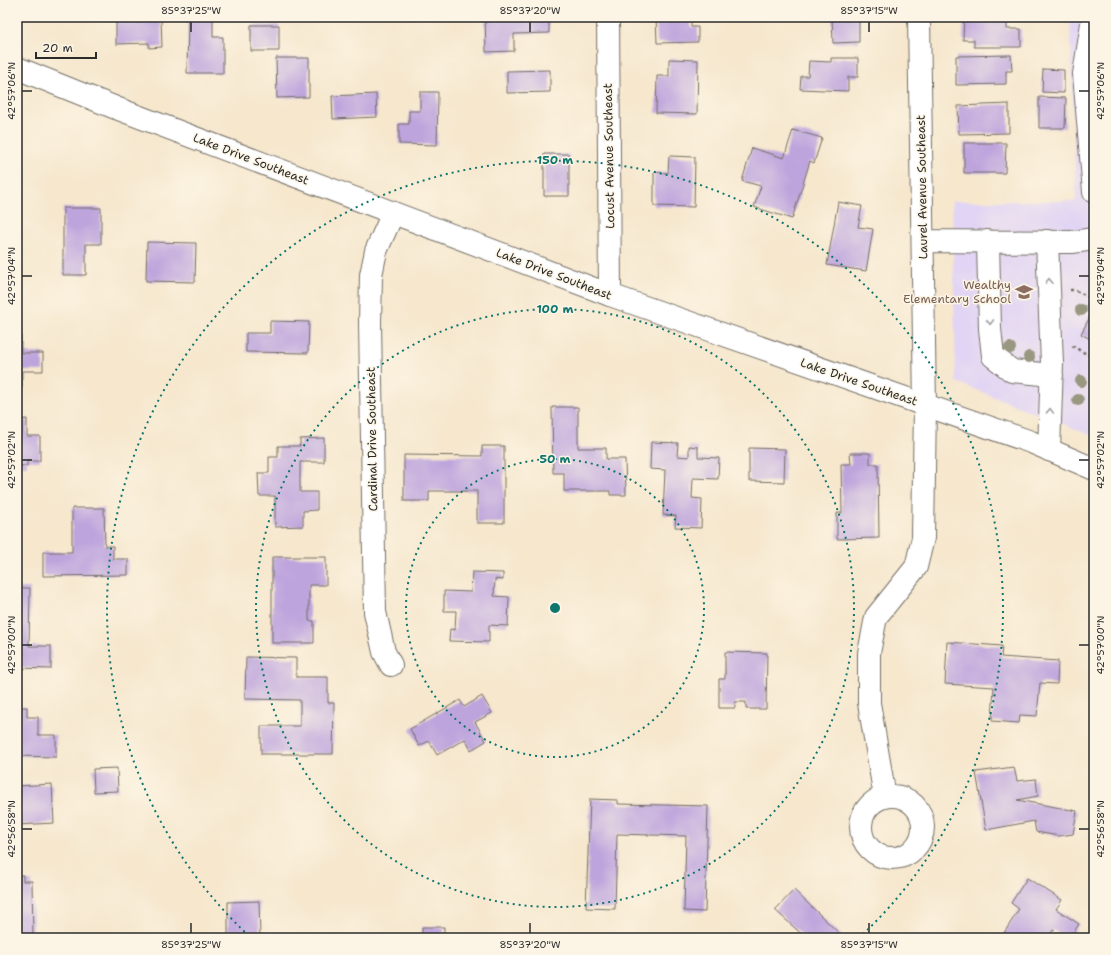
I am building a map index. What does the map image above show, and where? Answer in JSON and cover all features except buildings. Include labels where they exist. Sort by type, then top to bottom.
[{"type":"street","name":"Locust Avenue Southeast","points":[[608,17],[610,296]]},
{"type":"street","name":"Laurel Avenue Southeast","points":[[886,797],[869,703],[869,653],[876,617],[916,566],[923,538],[926,406],[919,17]]},
{"type":"street","points":[[1093,17],[1084,74],[1094,192]]},
{"type":"street","name":"Lake Drive Southeast","points":[[17,68],[116,108],[610,296],[926,406],[1049,450],[1094,469]]},
{"type":"street","name":"Cardinal Drive Southeast","points":[[391,665],[384,652],[375,612],[370,299],[371,275],[376,251],[393,214]]},
{"type":"street","points":[[923,241],[1081,241],[1094,238]]},
{"type":"street","points":[[988,241],[990,329],[993,356],[1012,371],[1052,375]]},
{"type":"street","points":[[1048,241],[1052,375],[1049,450]]},
{"type":"path","points":[[1067,290],[1074,290],[1090,297]]},
{"type":"path","points":[[1070,345],[1094,358]]},
{"type":"shaded area","name":"Wealthy Elementary School","points":[[1070,17],[1094,17],[1094,436],[956,382],[952,201],[1076,201]]},
{"type":"place","name":"Wealthy Elementary School","points":[[1024,292]]}]
